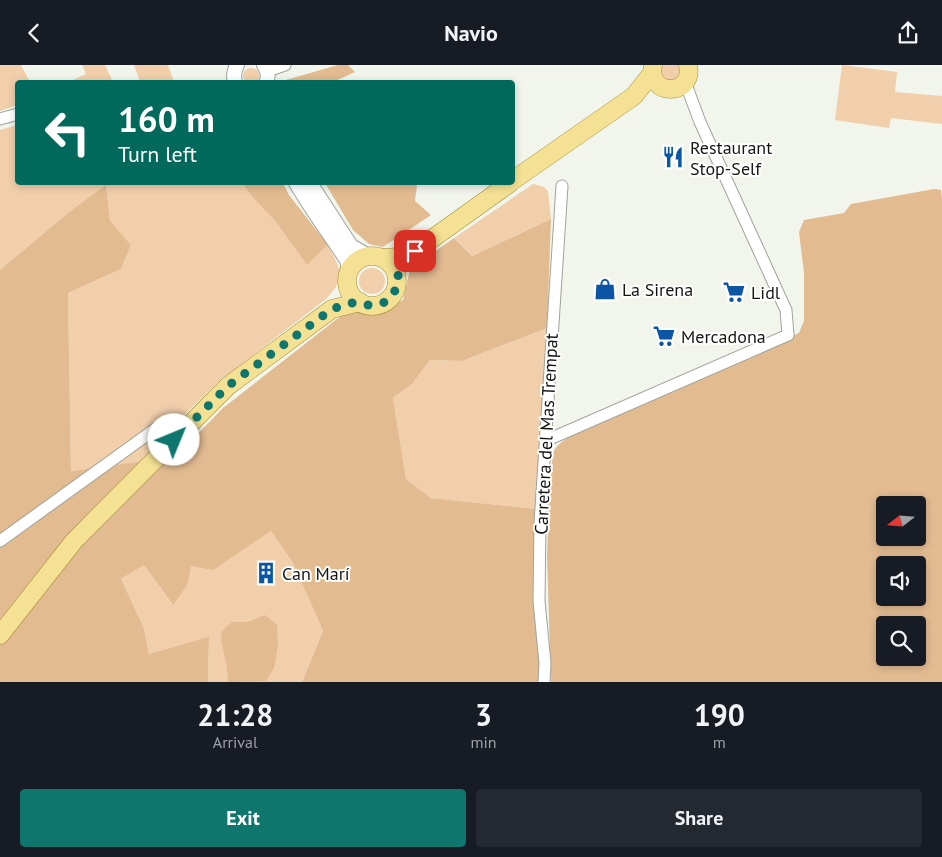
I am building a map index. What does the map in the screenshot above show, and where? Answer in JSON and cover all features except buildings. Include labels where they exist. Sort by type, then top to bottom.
[{"type":"main road","points":[[515,179],[634,96],[674,74]]},
{"type":"main road","points":[[332,309],[354,263],[360,258],[398,257],[415,251],[507,185]]},
{"type":"main road","points":[[397,277],[415,251]]},
{"type":"main road","points":[[0,635],[74,541],[228,386],[332,309],[352,303],[375,305],[389,299],[397,285],[397,277],[390,263],[376,257]]},
{"type":"main road","points":[[348,277],[349,291],[360,303]]},
{"type":"street","points":[[233,80],[237,65]]},
{"type":"street","points":[[266,73],[285,65]]},
{"type":"street","points":[[546,441],[788,335],[786,310],[700,122],[690,107],[674,74]]},
{"type":"street","points":[[0,119],[15,115]]},
{"type":"street","points":[[297,185],[347,260],[348,277]]},
{"type":"street","points":[[311,185],[351,246],[376,257]]},
{"type":"street","name":"Carretera del Mas Trempat","points":[[544,682],[545,663],[539,601],[540,523],[562,185]]},
{"type":"street","points":[[0,541],[158,427],[171,423],[184,430]]},
{"type":"shaded area","points":[[0,65],[21,65],[29,80],[15,80],[15,106],[0,111]]},
{"type":"shaded area","points":[[82,65],[105,65],[112,80],[72,80],[86,74]]},
{"type":"shaded area","points":[[134,65],[168,65],[173,80],[139,80]]},
{"type":"shaded area","points":[[338,65],[348,65],[355,72],[337,80],[286,80]]},
{"type":"shaded area","points":[[661,65],[680,65],[680,76],[671,82],[660,77]]},
{"type":"shaded area","points":[[842,65],[897,72],[895,92],[942,96],[942,124],[891,118],[889,128],[835,120]]},
{"type":"shaded area","points":[[251,68],[258,73],[257,80],[245,80],[243,76]]},
{"type":"shaded area","points":[[15,126],[15,185],[243,185],[275,221],[307,265],[328,245],[340,273],[337,284],[326,299],[222,378],[140,462],[71,471],[68,293],[121,269],[131,245],[110,222],[106,186],[69,212],[0,270],[0,130]]},
{"type":"shaded area","points":[[533,184],[544,187],[548,191],[551,219],[472,256],[454,238]]},
{"type":"shaded area","points":[[106,185],[110,221],[131,245],[121,269],[68,293],[71,471],[175,457],[223,408],[351,308],[376,313],[403,300],[410,269],[454,238],[472,256],[551,219],[547,328],[462,361],[430,360],[412,384],[393,398],[406,479],[431,498],[536,509],[540,682],[302,682],[323,631],[293,563],[271,531],[213,570],[191,566],[188,584],[173,605],[144,565],[121,579],[144,628],[149,654],[209,637],[208,682],[0,682],[0,270],[69,212]]},
{"type":"shaded area","points":[[243,185],[284,185],[289,195],[328,245],[307,265],[275,221]]},
{"type":"shaded area","points":[[326,185],[417,185],[415,201],[431,215],[383,247],[369,244],[353,230]]},
{"type":"shaded area","points":[[934,189],[941,190],[942,682],[551,682],[547,556],[553,452],[560,443],[576,433],[799,333],[804,321],[804,273],[799,232],[804,220],[844,213],[851,204]]},
{"type":"shaded area","points":[[372,268],[381,272],[385,281],[381,290],[372,294],[363,290],[359,281],[363,272]]},
{"type":"shaded area","points":[[547,328],[536,509],[431,498],[406,479],[393,398],[412,384],[430,360],[462,361]]},
{"type":"shaded area","points":[[271,531],[293,563],[323,631],[302,682],[208,682],[209,638],[149,654],[144,628],[121,579],[144,565],[172,604],[188,584],[191,566],[213,569]]},
{"type":"shaded area","points":[[265,615],[277,625],[278,646],[274,668],[266,681],[228,682],[227,667],[221,641],[222,631],[232,622],[248,622]]},
{"type":"place","name":"Restaurant Stop-Self","points":[[673,157]]},
{"type":"place","name":"La Sirena","points":[[605,289]]},
{"type":"place","name":"Lidl","points":[[734,292]]},
{"type":"place","name":"Mercadona","points":[[664,336]]},
{"type":"place","name":"Can Marí","points":[[266,573]]},
{"type":"route","points":[[174,440],[228,386],[332,309],[352,303],[375,305],[389,299],[397,285],[397,277],[415,251]]}]
